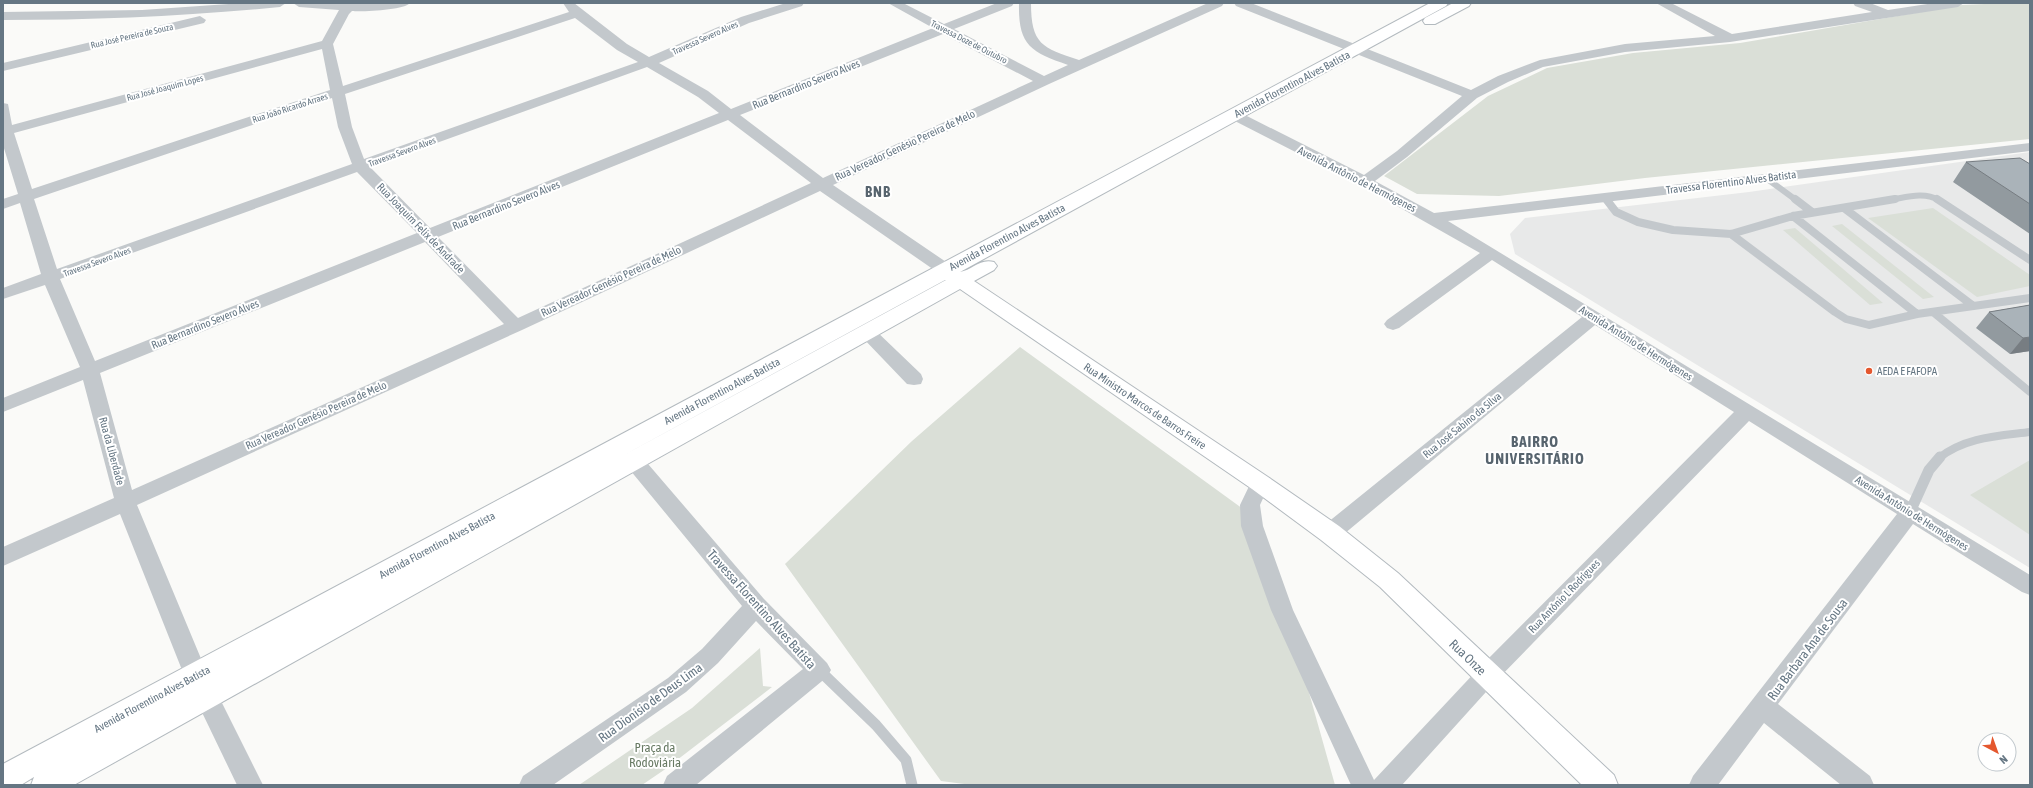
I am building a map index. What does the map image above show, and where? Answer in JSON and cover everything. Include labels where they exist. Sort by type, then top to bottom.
[{"type":"main road","name":"Avenida Florentino Alves Batista","points":[[1363,52],[1441,3]]},
{"type":"main road","name":"Avenida Florentino Alves Batista","points":[[46,785],[207,696],[627,453],[1363,52],[1464,3]]},
{"type":"main road","name":"Avenida Florentino Alves Batista","points":[[3,779],[196,675],[627,453],[867,332],[953,276]]},
{"type":"main road","name":"Rua Ministro Marcos de Barros Freire","points":[[953,276],[1260,483],[1330,533]]},
{"type":"main road","name":"Rua Onze","points":[[1330,533],[1389,580],[1603,785]]},
{"type":"street","points":[[94,45],[138,3]]},
{"type":"street","points":[[3,16],[80,17],[210,11],[280,3]]},
{"type":"street","points":[[298,3],[370,8],[404,3]]},
{"type":"street","points":[[327,44],[344,12],[349,7],[366,3]]},
{"type":"street","name":"Travessa Severo Alves","points":[[3,294],[361,167],[649,62],[682,49],[761,9],[798,3]]},
{"type":"street","name":"Travessa Doze de Outubro","points":[[894,3],[1044,81]]},
{"type":"street","name":"Rua Bernardino Severo Alves","points":[[3,405],[1008,3]]},
{"type":"street","points":[[1025,3],[1026,29],[1030,38],[1045,50],[1072,62]]},
{"type":"street","name":"Rua Vereador Genésio Pereira de Melo","points":[[3,557],[516,326],[1044,81],[1072,62],[1218,3]]},
{"type":"street","points":[[1240,3],[1472,95]]},
{"type":"street","points":[[1662,3],[1730,38]]},
{"type":"street","points":[[1859,3],[1888,14]]},
{"type":"street","points":[[1365,182],[1402,154],[1472,95],[1503,78],[1540,64],[1625,48],[1730,38],[1958,3]]},
{"type":"street","name":"Rua José Pereira de Souza","points":[[3,67],[260,5]]},
{"type":"street","points":[[571,6],[622,47],[703,94],[821,184],[953,276]]},
{"type":"street","name":"Rua João Ricardo Arraes","points":[[3,204],[519,31],[571,6]]},
{"type":"street","name":"Rua Joaquim Felix de Andrade","points":[[327,44],[345,127],[361,167],[429,235],[516,326]]},
{"type":"street","name":"Rua José Joaquim Lopes","points":[[5,131],[327,44]]},
{"type":"street","points":[[678,79],[682,49]]},
{"type":"street","name":"Rua da Liberdade","points":[[3,107],[5,131],[51,278],[90,370],[125,501],[196,675],[250,785]]},
{"type":"street","name":"Avenida Antônio de Hermógenes","points":[[1242,119],[1432,218],[2030,586]]},
{"type":"street","name":"Travessa Florentino Alves Batista","points":[[1432,218],[2030,147]]},
{"type":"street","points":[[1393,324],[1491,253]]},
{"type":"street","name":"Rua José Sabino da Silva","points":[[1330,533],[1594,317]]},
{"type":"street","points":[[867,332],[914,379]]},
{"type":"street","name":"Rua Antônio L Rodrigues","points":[[1385,785],[1487,675],[1746,411]]},
{"type":"street","name":"Travessa Florentino Alves Batista","points":[[627,453],[756,606],[819,670],[676,785]]},
{"type":"street","points":[[1260,483],[1250,505],[1252,526],[1282,610],[1364,785]]},
{"type":"street","name":"Rua Barbara Ana de Sousa","points":[[1702,785],[1763,707],[1910,512]]},
{"type":"street","name":"Rua Dionísio de Deus Lima","points":[[532,785],[677,685],[710,656],[756,606]]},
{"type":"street","points":[[1763,707],[1861,785]]},
{"type":"lane","points":[[1766,178],[1812,212]]},
{"type":"lane","points":[[1605,197],[1616,212],[1638,222],[1673,230],[1731,234],[1812,212],[1916,196],[1933,197],[2030,260]]},
{"type":"lane","points":[[1844,208],[1972,305]]},
{"type":"lane","points":[[1793,216],[1917,314]]},
{"type":"lane","points":[[1731,234],[1846,319],[1869,325],[1917,314],[1972,305],[2030,298]]},
{"type":"lane","points":[[1933,312],[2030,392]]},
{"type":"lane","points":[[1910,512],[1936,460],[1953,447],[1971,441],[2030,432]]},
{"type":"lane","points":[[819,670],[876,725],[906,760],[912,785]]},
{"type":"shaded area","name":"AEDA E FAFOPA","points":[[2030,152],[2030,568],[1515,254],[1510,234],[1525,218],[1749,192]]},
{"type":"green space","points":[[2030,3],[2030,139],[1645,178],[1499,196],[1417,194],[1384,176],[1488,96],[1547,68],[1633,53],[1740,43],[1962,5]]},
{"type":"green space","points":[[1933,208],[2030,275],[2030,286],[1977,297],[1868,218]]},
{"type":"green space","points":[[1842,224],[1934,297],[1923,299],[1832,226]]},
{"type":"green space","points":[[1795,228],[1883,303],[1870,305],[1783,230]]},
{"type":"green space","points":[[1020,347],[1261,522],[1335,785],[972,785],[941,781],[785,564],[912,441]]},
{"type":"green space","points":[[2030,460],[2030,535],[1970,495]]},
{"type":"green space","name":"Praça da Rodoviária","points":[[760,648],[763,686],[772,687],[664,770],[642,785],[579,785],[692,708]]},
{"type":"building","points":[[2020,158],[2030,164],[2030,204],[1966,162]]},
{"type":"building","points":[[2030,305],[2030,337],[2023,338],[1989,312]]},
{"type":"place","name":"AEDA E FAFOPA","points":[[1869,371]]},
{"type":"district","name":"BNB","points":[[878,192]]},
{"type":"district","name":"BAIRRO UNIVERSITÁRIO","points":[[1535,450]]}]
